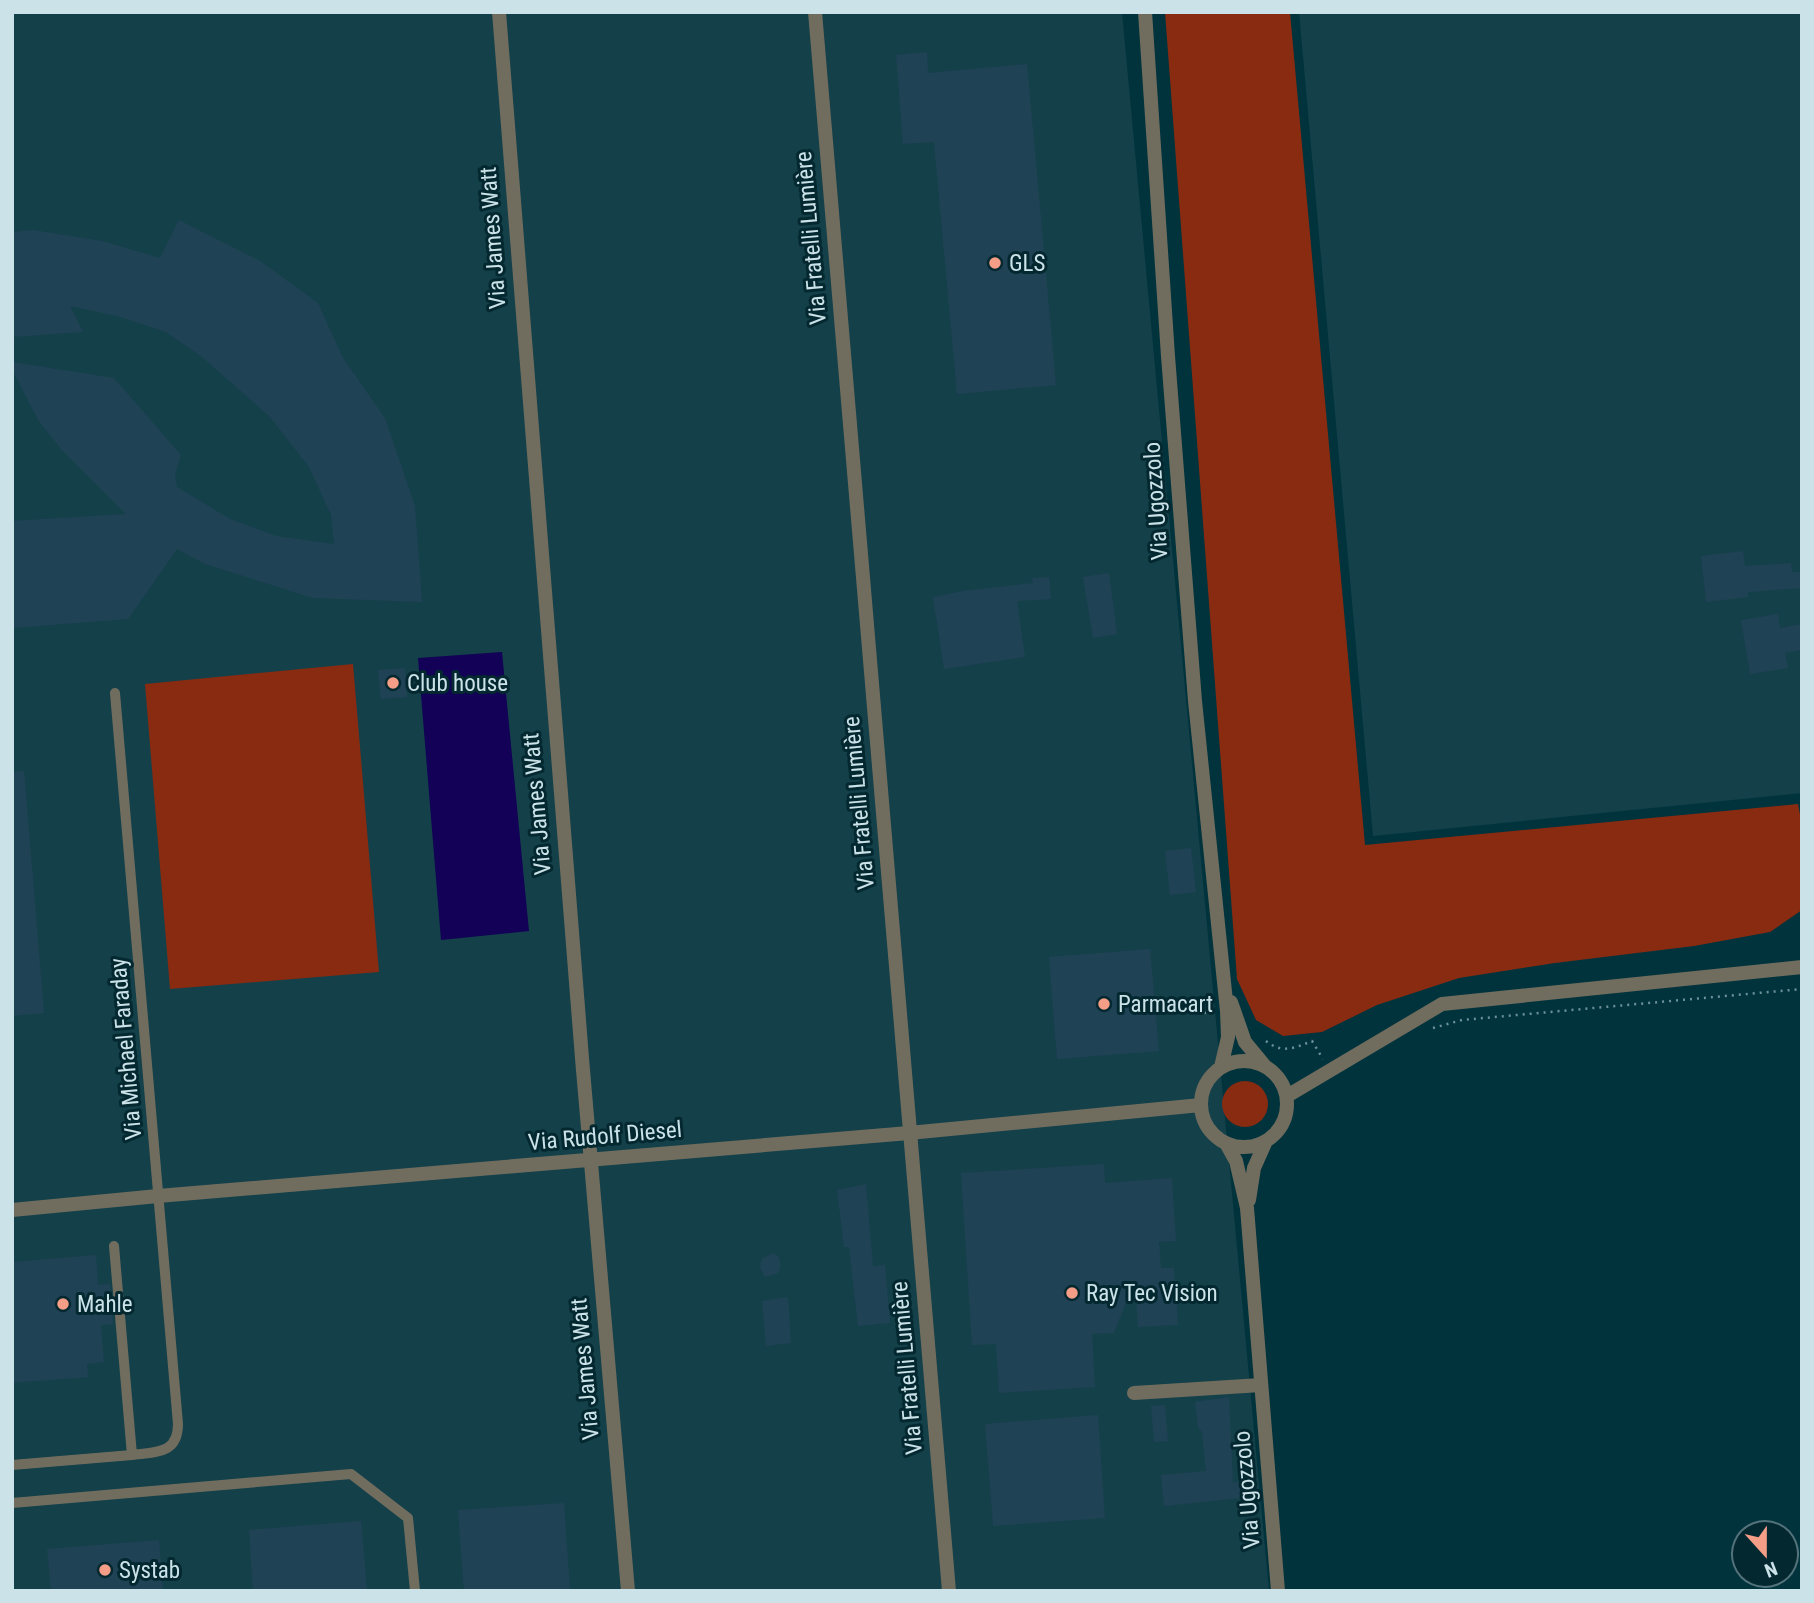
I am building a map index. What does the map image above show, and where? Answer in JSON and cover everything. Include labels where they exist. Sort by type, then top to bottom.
[{"type":"street","name":"Via James Watt","points":[[499,12],[545,625],[628,1591]]},
{"type":"street","name":"Via Fratelli Lumière","points":[[815,12],[949,1591]]},
{"type":"street","name":"Via Ugozzolo","points":[[1145,12],[1195,701],[1227,1011],[1228,1037],[1221,1067]]},
{"type":"street","points":[[1287,1096],[1442,1004],[1802,967]]},
{"type":"street","name":"Via Ugozzolo","points":[[1224,984],[1245,1042],[1264,1065]]},
{"type":"street","points":[[1250,1061],[1264,1065],[1283,1083],[1287,1096],[1284,1122],[1266,1141],[1253,1146],[1240,1147],[1226,1143],[1208,1128],[1203,1117],[1202,1094],[1206,1084],[1221,1067],[1235,1062],[1250,1061]]},
{"type":"street","name":"Via Rudolf Diesel","points":[[12,1210],[909,1133],[1201,1105]]},
{"type":"street","name":"Via Ugozzolo","points":[[1247,1208],[1254,1168],[1266,1141]]},
{"type":"street","name":"Via Ugozzolo","points":[[1226,1143],[1236,1161],[1247,1208],[1278,1591]]},
{"type":"street","points":[[1134,1393],[1261,1385]]},
{"type":"lane","name":"Via Michael Faraday","points":[[115,693],[178,1431],[173,1444],[160,1451],[132,1455]]},
{"type":"lane","points":[[12,1465],[132,1455],[114,1247]]},
{"type":"lane","points":[[12,1503],[351,1474],[408,1518],[415,1591]]},
{"type":"path","points":[[1433,1028],[1462,1020],[1802,989]]},
{"type":"path","points":[[1205,1013],[1227,1011]]},
{"type":"path","points":[[1262,1038],[1275,1048],[1292,1049],[1312,1041],[1330,1070]]},
{"type":"shaded area","points":[[12,12],[1122,12],[1269,1591],[12,1591]]},
{"type":"shaded area","points":[[1165,12],[1290,12],[1365,845],[1798,804],[1802,825],[1802,910],[1770,932],[1694,946],[1459,978],[1377,1005],[1322,1032],[1283,1036],[1256,1020],[1237,979]]},
{"type":"shaded area","points":[[1299,12],[1802,12],[1802,793],[1373,836]]},
{"type":"shaded area","points":[[502,652],[529,931],[441,940],[418,658]]},
{"type":"shaded area","points":[[353,664],[379,972],[170,989],[145,684]]},
{"type":"shaded area","points":[[1245,1081],[1261,1088],[1268,1104],[1261,1120],[1245,1127],[1229,1120],[1222,1104],[1229,1088]]},
{"type":"building","name":"GLS","points":[[927,52],[928,73],[1027,64],[1056,385],[957,394],[934,142],[903,144],[896,55]]},
{"type":"building","points":[[179,220],[260,261],[318,303],[343,358],[385,418],[415,506],[422,602],[313,598],[205,564],[177,549],[128,619],[12,628],[12,521],[126,514],[61,449],[38,420],[12,369],[12,362],[114,378],[181,455],[175,474],[177,487],[230,519],[276,536],[334,544],[331,515],[309,467],[270,417],[201,356],[166,332],[117,316],[70,306],[83,332],[12,337],[12,232],[33,230],[102,241],[160,258]]},
{"type":"building","points":[[1743,551],[1745,566],[1791,563],[1792,572],[1802,572],[1802,588],[1748,592],[1748,597],[1706,602],[1701,556]]},
{"type":"building","points":[[1109,573],[1117,634],[1093,638],[1083,577]]},
{"type":"building","points":[[1049,577],[1051,599],[1017,601],[1025,657],[944,669],[933,597],[1033,583],[1032,578]]},
{"type":"building","points":[[1778,614],[1780,628],[1802,624],[1802,650],[1785,653],[1788,668],[1750,674],[1741,620]]},
{"type":"building","name":"Club house","points":[[405,668],[407,697],[381,699],[378,670]]},
{"type":"building","points":[[24,771],[44,1013],[12,1016],[12,772]]},
{"type":"building","points":[[1191,848],[1196,892],[1170,895],[1165,851]]},
{"type":"building","name":"Parmacart","points":[[1150,949],[1159,1051],[1057,1059],[1049,957]]},
{"type":"building","name":"Ray Tec Vision","points":[[1104,1164],[1105,1183],[1172,1178],[1176,1241],[1159,1242],[1161,1268],[1174,1268],[1178,1325],[1138,1327],[1135,1279],[1114,1333],[1092,1334],[1095,1387],[999,1393],[996,1344],[972,1345],[961,1173]]},
{"type":"building","points":[[866,1184],[873,1266],[885,1265],[890,1323],[858,1326],[849,1247],[844,1247],[837,1190]]},
{"type":"building","points":[[773,1253],[778,1256],[780,1268],[778,1273],[765,1277],[760,1267],[762,1259]]},
{"type":"building","name":"Mahle","points":[[96,1255],[98,1285],[110,1284],[113,1324],[101,1325],[104,1362],[87,1364],[88,1377],[12,1383],[12,1262]]},
{"type":"building","points":[[788,1297],[791,1343],[766,1346],[762,1301]]},
{"type":"building","points":[[1229,1397],[1233,1483],[1240,1482],[1241,1498],[1164,1506],[1161,1475],[1206,1471],[1202,1432],[1198,1428],[1195,1402]]},
{"type":"building","points":[[1165,1405],[1168,1441],[1154,1442],[1151,1406]]},
{"type":"building","points":[[1098,1415],[1105,1518],[993,1526],[985,1424]]},
{"type":"building","points":[[564,1503],[570,1591],[464,1591],[458,1510]]},
{"type":"building","points":[[361,1521],[367,1591],[253,1591],[249,1530]]},
{"type":"building","name":"Systab","points":[[159,1540],[163,1591],[51,1591],[47,1549]]},
{"type":"place","name":"GLS","points":[[995,263]]},
{"type":"place","name":"Club house","points":[[393,683]]},
{"type":"place","name":"Parmacart","points":[[1104,1004]]},
{"type":"place","name":"Ray Tec Vision","points":[[1072,1293]]},
{"type":"place","name":"Mahle","points":[[63,1304]]},
{"type":"place","name":"Systab","points":[[105,1570]]}]
